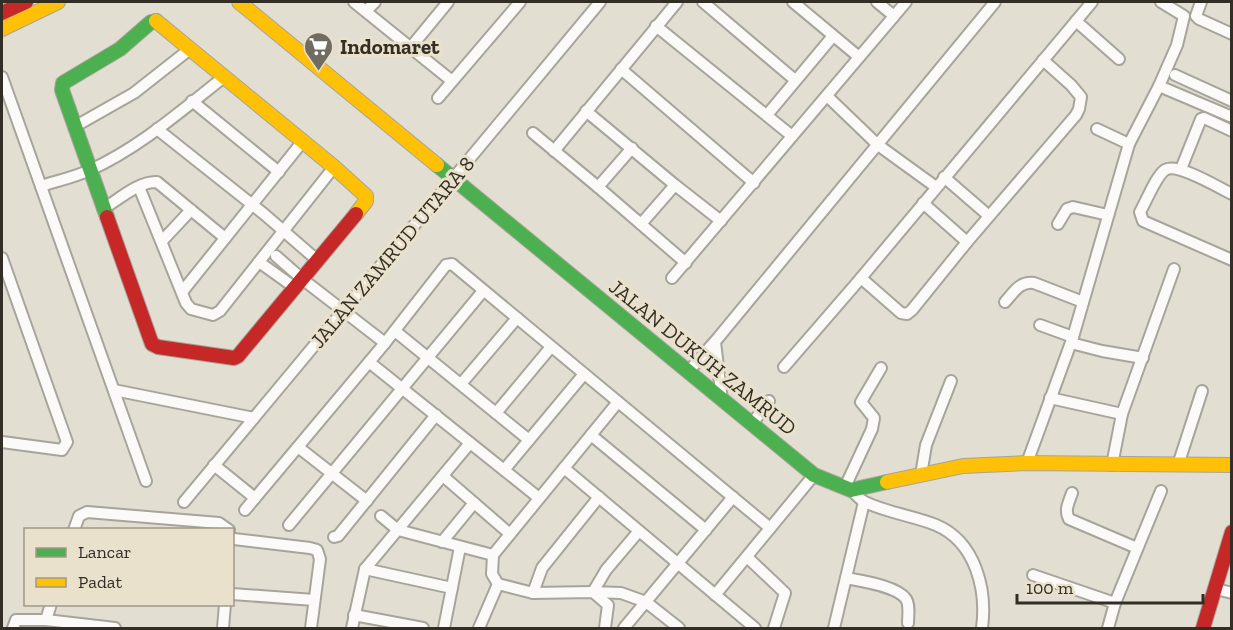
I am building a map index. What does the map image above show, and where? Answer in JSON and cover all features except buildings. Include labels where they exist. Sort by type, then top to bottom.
[{"type":"street","points":[[2,13],[26,2]]},
{"type":"street","points":[[2,30],[58,2]]},
{"type":"street","name":"JALAN DUKUH ZAMRUD","points":[[239,2],[814,475],[848,489]]},
{"type":"street","points":[[354,2],[453,81]]},
{"type":"street","points":[[366,11],[375,2]]},
{"type":"street","points":[[411,47],[448,2]]},
{"type":"street","points":[[438,98],[520,2]]},
{"type":"street","name":"JALAN ZAMRUD UTARA 8","points":[[184,502],[600,2]]},
{"type":"street","points":[[554,151],[677,2]]},
{"type":"street","points":[[703,2],[795,80]]},
{"type":"street","points":[[793,2],[859,57]]},
{"type":"street","points":[[877,2],[894,16]]},
{"type":"street","points":[[672,278],[906,2]]},
{"type":"street","points":[[688,372],[995,2]]},
{"type":"street","points":[[784,367],[1092,2]]},
{"type":"street","points":[[1027,464],[1072,340],[1129,144],[1177,45],[1184,15],[1161,2]]},
{"type":"street","points":[[1202,2],[1196,16],[1232,34]]},
{"type":"street","points":[[1076,21],[1119,59]]},
{"type":"street","points":[[151,22],[160,23],[224,77],[361,190],[367,199],[238,357],[231,358],[152,344],[62,90],[63,83],[67,79],[120,49],[151,22]]},
{"type":"street","points":[[656,26],[792,136]]},
{"type":"street","points":[[767,116],[833,36]]},
{"type":"street","points":[[74,127],[134,93],[190,49]]},
{"type":"street","points":[[861,278],[901,313],[907,314],[1079,109],[1081,97],[1043,60]]},
{"type":"street","points":[[621,69],[754,183]]},
{"type":"street","points":[[1175,75],[1232,101]]},
{"type":"street","points":[[2,77],[146,481]]},
{"type":"street","points":[[41,186],[90,170],[157,129],[224,77]]},
{"type":"street","points":[[1159,86],[1232,117]]},
{"type":"street","points":[[827,96],[878,145],[936,187]]},
{"type":"street","points":[[192,101],[279,172]]},
{"type":"street","points":[[586,111],[675,185],[722,220]]},
{"type":"street","points":[[1181,169],[1201,119],[1204,118],[1232,130]]},
{"type":"street","points":[[157,129],[317,260]]},
{"type":"street","points":[[1097,129],[1129,144]]},
{"type":"street","points":[[533,134],[686,263]]},
{"type":"street","points":[[182,292],[303,141]]},
{"type":"street","points":[[598,187],[632,148]]},
{"type":"street","points":[[139,187],[191,309],[210,315],[216,314],[334,167]]},
{"type":"street","points":[[1232,194],[1181,169],[1170,168],[1162,173],[1140,212],[1143,221],[1232,260]]},
{"type":"street","points":[[944,177],[989,216]]},
{"type":"street","points":[[104,209],[139,187],[150,182],[157,182],[225,238]]},
{"type":"street","points":[[641,224],[675,185]]},
{"type":"street","points":[[923,202],[967,242]]},
{"type":"street","points":[[1058,224],[1067,209],[1073,207],[1108,215]]},
{"type":"street","points":[[162,241],[191,210]]},
{"type":"street","points":[[276,256],[298,283]]},
{"type":"street","points":[[2,258],[67,442],[62,450],[3,439]]},
{"type":"street","points":[[259,262],[343,311],[385,344]]},
{"type":"street","points":[[245,510],[385,344],[446,265],[452,264],[770,528]]},
{"type":"street","points":[[1112,465],[1122,414],[1174,269]]},
{"type":"street","points":[[1005,302],[1022,283],[1034,282],[1083,302]]},
{"type":"street","points":[[289,525],[483,291]]},
{"type":"street","points":[[461,384],[517,318]]},
{"type":"street","points":[[1040,325],[1102,351],[1143,358]]},
{"type":"street","points":[[395,331],[529,440]]},
{"type":"street","points":[[715,342],[722,400]]},
{"type":"street","points":[[496,412],[551,347]]},
{"type":"street","points":[[369,362],[539,498]]},
{"type":"street","points":[[848,489],[872,429],[874,418],[861,402],[881,368]]},
{"type":"street","points":[[504,470],[584,374]]},
{"type":"street","points":[[921,475],[926,445],[951,381]]},
{"type":"street","points":[[114,390],[254,418]]},
{"type":"street","points":[[1178,465],[1202,391]]},
{"type":"street","points":[[1050,398],[1122,414]]},
{"type":"street","points":[[752,424],[769,401]]},
{"type":"street","points":[[618,402],[493,555],[492,574],[498,584],[532,593],[621,593],[646,602],[679,628]]},
{"type":"street","points":[[334,537],[338,536],[436,416]]},
{"type":"street","points":[[591,435],[706,530]]},
{"type":"street","points":[[352,628],[364,569],[470,443]]},
{"type":"street","points":[[298,447],[366,501]]},
{"type":"street","points":[[214,465],[255,498]]},
{"type":"street","points":[[848,489],[963,466],[1232,465]]},
{"type":"street","points":[[564,468],[755,628]]},
{"type":"street","points":[[715,595],[814,475]]},
{"type":"street","points":[[443,476],[510,534]]},
{"type":"street","points":[[848,489],[864,502],[939,526],[963,546],[976,569],[983,593],[982,628]]},
{"type":"street","points":[[1108,628],[1115,603],[1161,491]]},
{"type":"street","points":[[1072,494],[1066,514],[1069,519],[1137,548]]},
{"type":"street","points":[[532,593],[547,560],[599,497]]},
{"type":"street","points":[[624,628],[733,497]]},
{"type":"street","points":[[834,628],[864,502]]},
{"type":"street","points":[[442,542],[474,503]]},
{"type":"street","points":[[75,528],[79,516],[87,512],[219,523],[223,528]]},
{"type":"street","points":[[381,516],[398,530],[493,555]]},
{"type":"street","points":[[593,592],[606,570],[639,531]]},
{"type":"street","points":[[1203,628],[1232,532]]},
{"type":"street","points":[[234,538],[317,550],[320,559],[311,628]]},
{"type":"street","points":[[444,628],[460,547]]},
{"type":"street","points":[[747,556],[785,592],[774,628]]},
{"type":"street","points":[[364,569],[452,588]]},
{"type":"street","points":[[1033,575],[1115,603]]},
{"type":"street","points":[[846,578],[888,588],[902,595],[908,604],[908,623]]},
{"type":"street","points":[[479,628],[498,584]]},
{"type":"street","points":[[1216,589],[1232,593]]},
{"type":"street","points":[[593,592],[608,605],[604,628]]},
{"type":"street","points":[[234,594],[314,600]]},
{"type":"street","points":[[46,620],[50,606]]},
{"type":"street","points":[[223,628],[225,606]]},
{"type":"street","points":[[354,615],[423,628]]},
{"type":"street","points":[[13,628],[16,620],[46,620],[115,628]]},
{"type":"traffic: fast","points":[[107,217],[62,90],[63,83],[120,49],[151,22],[156,21]]},
{"type":"traffic: fast","points":[[437,165],[814,475],[851,490],[887,482]]},
{"type":"traffic: slow","points":[[2,29],[58,2]]},
{"type":"traffic: slow","points":[[239,2],[437,165]]},
{"type":"traffic: slow","points":[[156,21],[366,196],[366,201],[356,214]]},
{"type":"traffic: slow","points":[[887,482],[963,466],[1027,463],[1232,465]]},
{"type":"traffic: jam","points":[[2,13],[26,2]]},
{"type":"traffic: jam","points":[[107,217],[152,344],[158,347],[234,358],[356,214]]},
{"type":"traffic: jam","points":[[1203,628],[1232,532]]},
{"type":"place","name":"Indomaret","points":[[319,72]]}]
